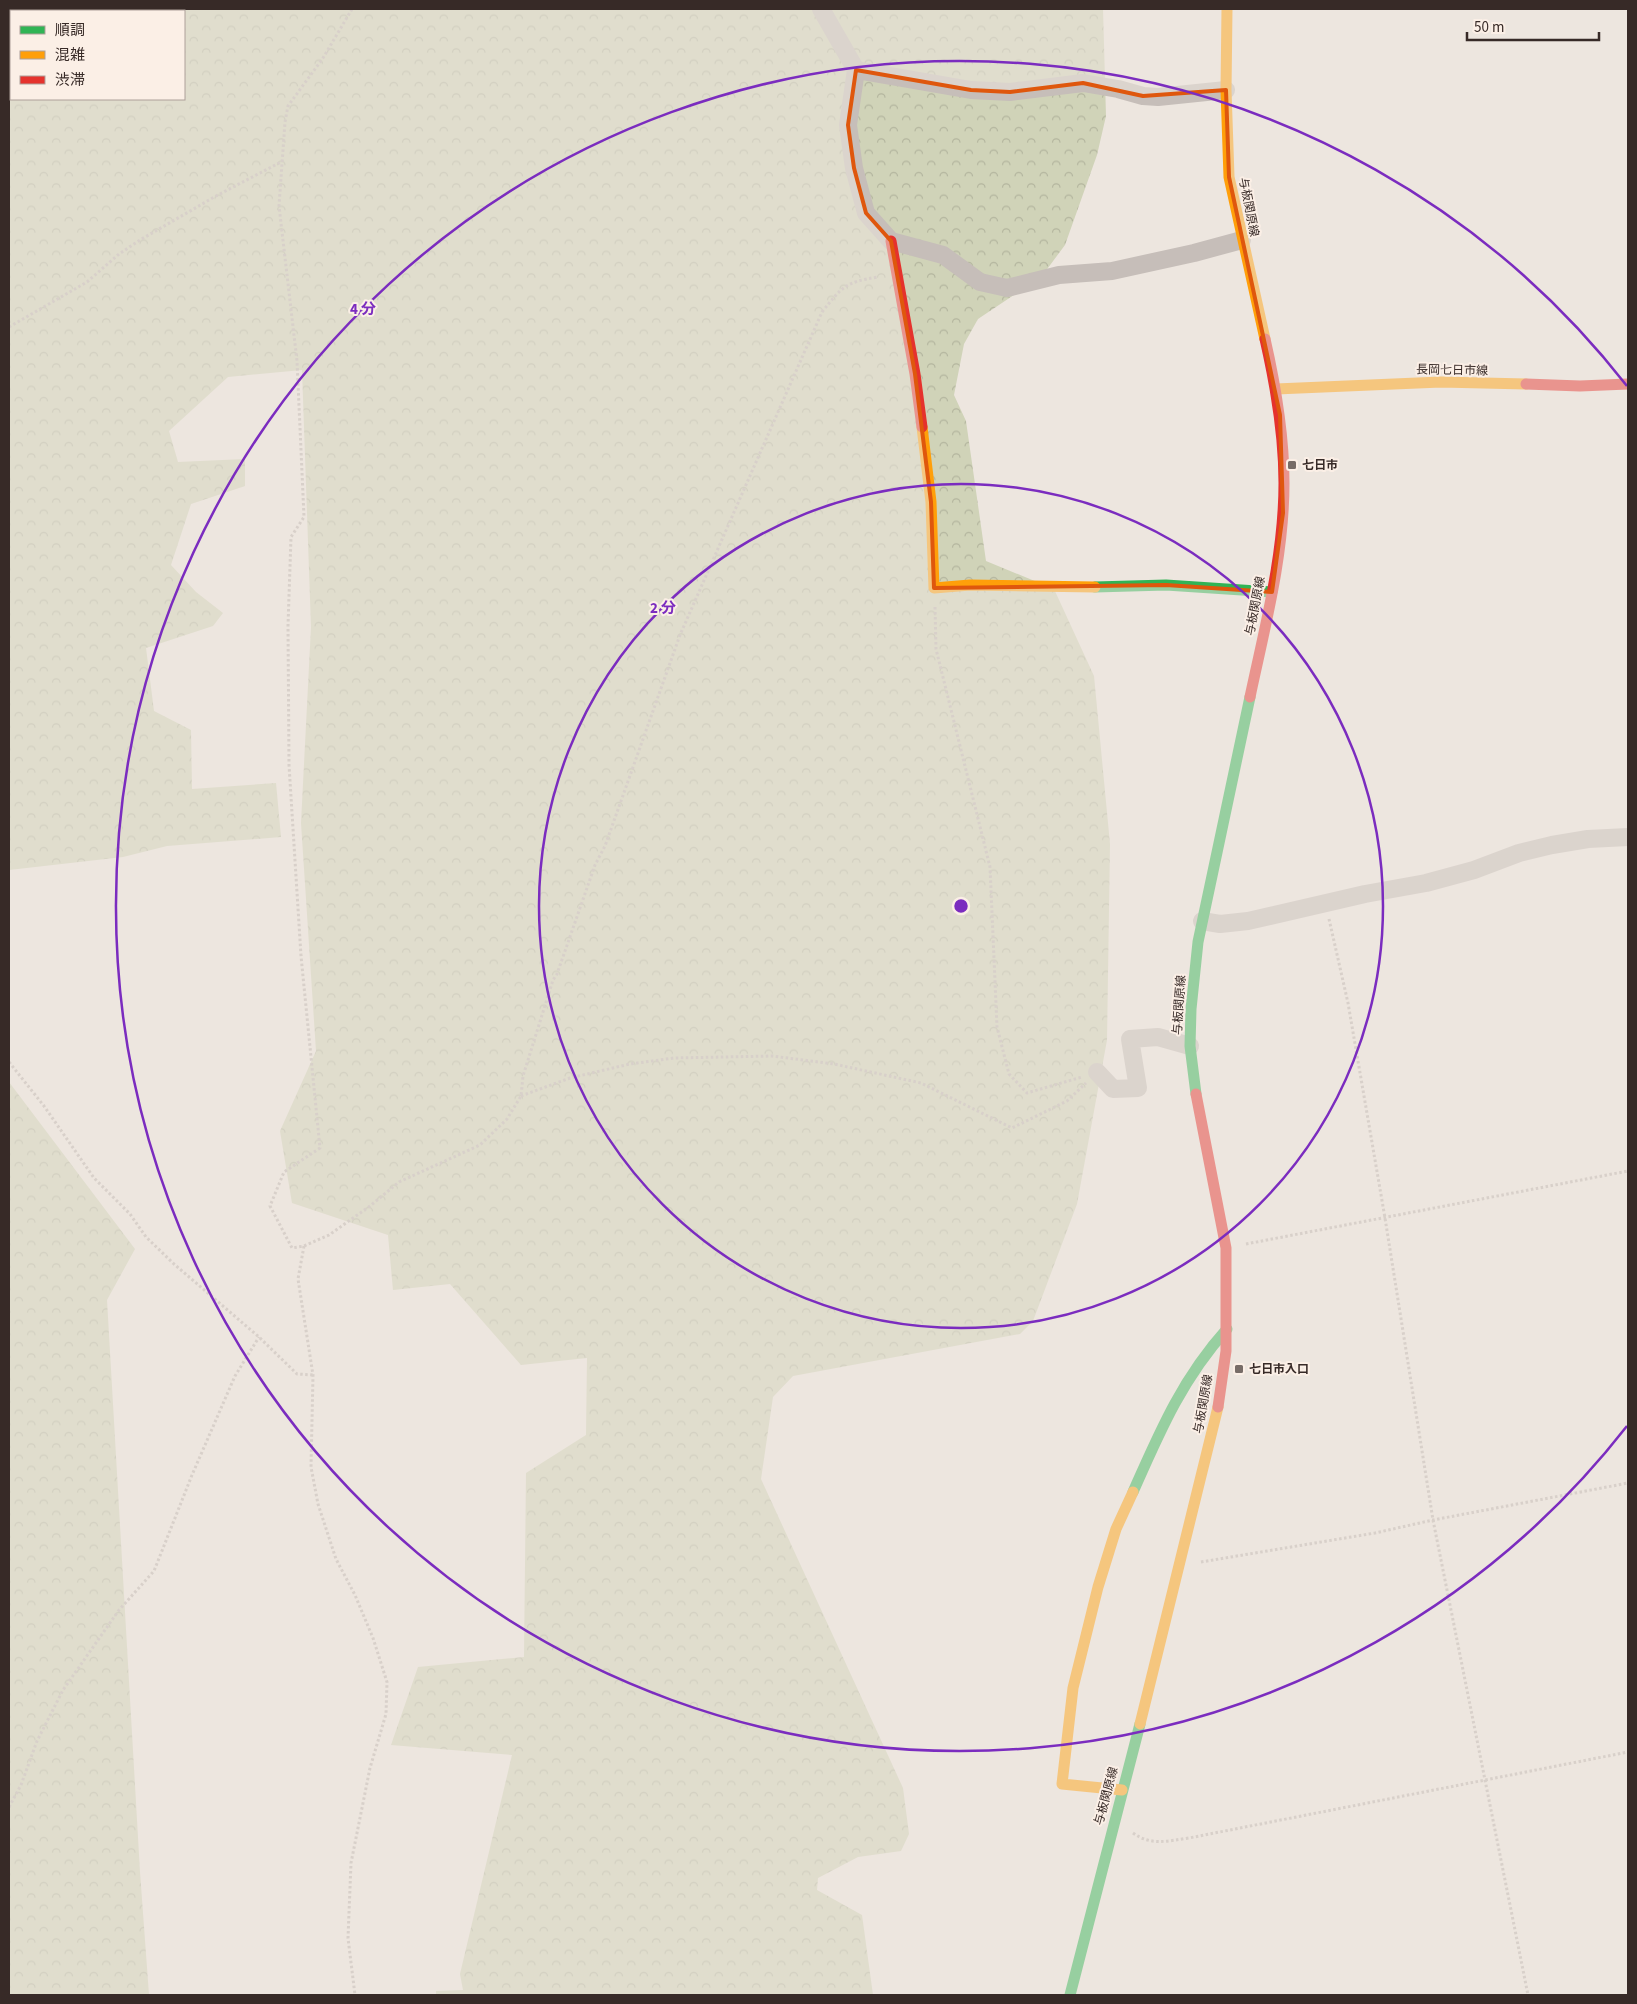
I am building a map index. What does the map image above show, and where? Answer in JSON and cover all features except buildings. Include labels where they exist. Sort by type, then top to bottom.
[{"type":"main road","name":"与板関原線","points":[[1070,1995],[1213,1432],[1221,1392],[1227,1329],[1226,1248],[1199,1115],[1190,1046],[1191,1009],[1202,921],[1279,554],[1283,513],[1283,464],[1280,414],[1276,389],[1258,300],[1242,240],[1229,177],[1226,90],[1227,9]]},
{"type":"main road","points":[[891,241],[916,374],[931,502],[934,588],[970,585],[1080,587],[1166,585],[1272,592]]},
{"type":"main road","name":"長岡七日市線","points":[[1276,389],[1441,382],[1580,386],[1628,384]]},
{"type":"main road","points":[[1122,1790],[1062,1784],[1073,1688],[1098,1587],[1120,1521],[1173,1405],[1206,1352],[1227,1329]]},
{"type":"street","points":[[821,9],[856,70],[848,125],[854,168],[866,213],[891,241],[943,255],[980,282],[1006,288],[1058,275],[1112,271],[1194,253],[1242,240]]},
{"type":"street","points":[[856,70],[971,90],[1010,92],[1083,83],[1118,89],[1143,96],[1158,97],[1226,90]]},
{"type":"street","points":[[1202,921],[1220,924],[1248,921],[1426,883],[1474,870],[1519,853],[1552,845],[1628,837]]},
{"type":"street","points":[[1097,1072],[1113,1089],[1138,1088],[1130,1039],[1158,1037],[1190,1046]]},
{"type":"path","points":[[352,9],[323,58],[288,106],[281,162],[279,206],[296,361],[304,517],[291,536],[288,626],[288,765],[301,956],[320,1148],[284,1172],[270,1206],[292,1248],[304,1246],[328,1235],[370,1206],[400,1182],[480,1145],[507,1119],[521,1096],[523,1076],[553,980],[557,974],[595,865],[605,846],[680,635],[822,312],[839,292],[855,280],[896,274]]},
{"type":"path","points":[[9,327],[87,282],[119,254],[140,240],[216,196],[281,162]]},
{"type":"path","points":[[934,588],[936,649],[990,867],[997,1027],[1009,1074],[1027,1093],[1097,1072]]},
{"type":"path","points":[[1326,904],[1348,1002],[1385,1218],[1433,1520],[1528,1995]]},
{"type":"path","points":[[521,1096],[570,1078],[630,1064],[674,1058],[772,1056],[834,1064],[921,1083],[1012,1128],[1067,1101],[1097,1072]]},
{"type":"path","points":[[9,1062],[44,1106],[94,1178],[130,1214],[146,1237],[174,1264],[259,1337],[297,1374],[313,1375]]},
{"type":"path","points":[[1226,1248],[1628,1171]]},
{"type":"path","points":[[304,1246],[298,1279],[313,1375],[311,1468],[318,1504],[336,1559],[355,1595],[373,1638],[387,1682],[386,1714],[370,1768],[351,1863],[348,1938],[356,1995]]},
{"type":"path","points":[[9,1808],[21,1785],[37,1741],[63,1690],[119,1610],[154,1572],[234,1376],[259,1337]]},
{"type":"path","points":[[1180,1562],[1212,1560],[1375,1533],[1433,1520],[1628,1483]]},
{"type":"path","points":[[1115,1815],[1134,1834],[1153,1842],[1189,1838],[1628,1752]]},
{"type":"highlighted area","points":[[856,70],[971,90],[1010,92],[1083,83],[1143,96],[1226,90],[1229,177],[1280,415],[1283,513],[1272,592],[1166,585],[934,588],[931,502],[915,374],[891,241],[866,213],[854,168],[848,125]]},
{"type":"green space","points":[[9,9],[1103,9],[1106,116],[1097,155],[1065,245],[1042,276],[978,319],[964,344],[954,395],[966,421],[986,561],[1054,589],[1094,676],[1110,844],[1107,1040],[1077,1204],[1033,1321],[1020,1334],[793,1376],[773,1397],[761,1479],[903,1788],[909,1834],[901,1851],[858,1857],[818,1878],[817,1890],[862,1915],[873,1995],[436,1995],[436,1991],[463,1990],[460,1974],[512,1755],[391,1745],[418,1667],[524,1657],[526,1473],[586,1435],[587,1358],[521,1365],[450,1284],[393,1290],[388,1235],[292,1203],[280,1131],[316,1051],[301,823],[311,627],[302,370],[228,377],[169,431],[178,462],[245,459],[245,486],[191,504],[171,565],[196,592],[223,613],[213,626],[146,648],[154,711],[191,730],[192,789],[276,783],[281,837],[167,846],[123,857],[9,870]]},
{"type":"green space","points":[[9,1082],[135,1249],[107,1300],[140,1872],[149,1995],[9,1995]]},
{"type":"traffic: fast","points":[[1095,587],[1166,585],[1272,592]]},
{"type":"traffic: fast","points":[[1196,1094],[1190,1046],[1191,1009],[1198,942],[1250,697]]},
{"type":"traffic: fast","points":[[1133,1492],[1173,1406],[1197,1367],[1227,1329]]},
{"type":"traffic: fast","points":[[1070,1995],[1140,1724]]},
{"type":"traffic: slow","points":[[1227,9],[1226,90],[1229,177],[1265,339]]},
{"type":"traffic: slow","points":[[1276,389],[1441,382],[1526,384]]},
{"type":"traffic: slow","points":[[922,427],[931,502],[934,588],[970,585],[1095,587]]},
{"type":"traffic: slow","points":[[1140,1724],[1218,1407]]},
{"type":"traffic: slow","points":[[1122,1790],[1062,1784],[1073,1688],[1098,1587],[1116,1529],[1133,1492]]},
{"type":"traffic: jam","points":[[891,241],[915,374],[922,427]]},
{"type":"traffic: jam","points":[[1250,697],[1273,591],[1283,510],[1284,465],[1281,429],[1265,339]]},
{"type":"traffic: jam","points":[[1526,384],[1580,386],[1628,384]]},
{"type":"traffic: jam","points":[[1196,1094],[1226,1248],[1226,1351],[1218,1407]]},
{"type":"place","name":"七日市","points":[[1292,465]]},
{"type":"place","name":"七日市入口","points":[[1239,1369]]}]
